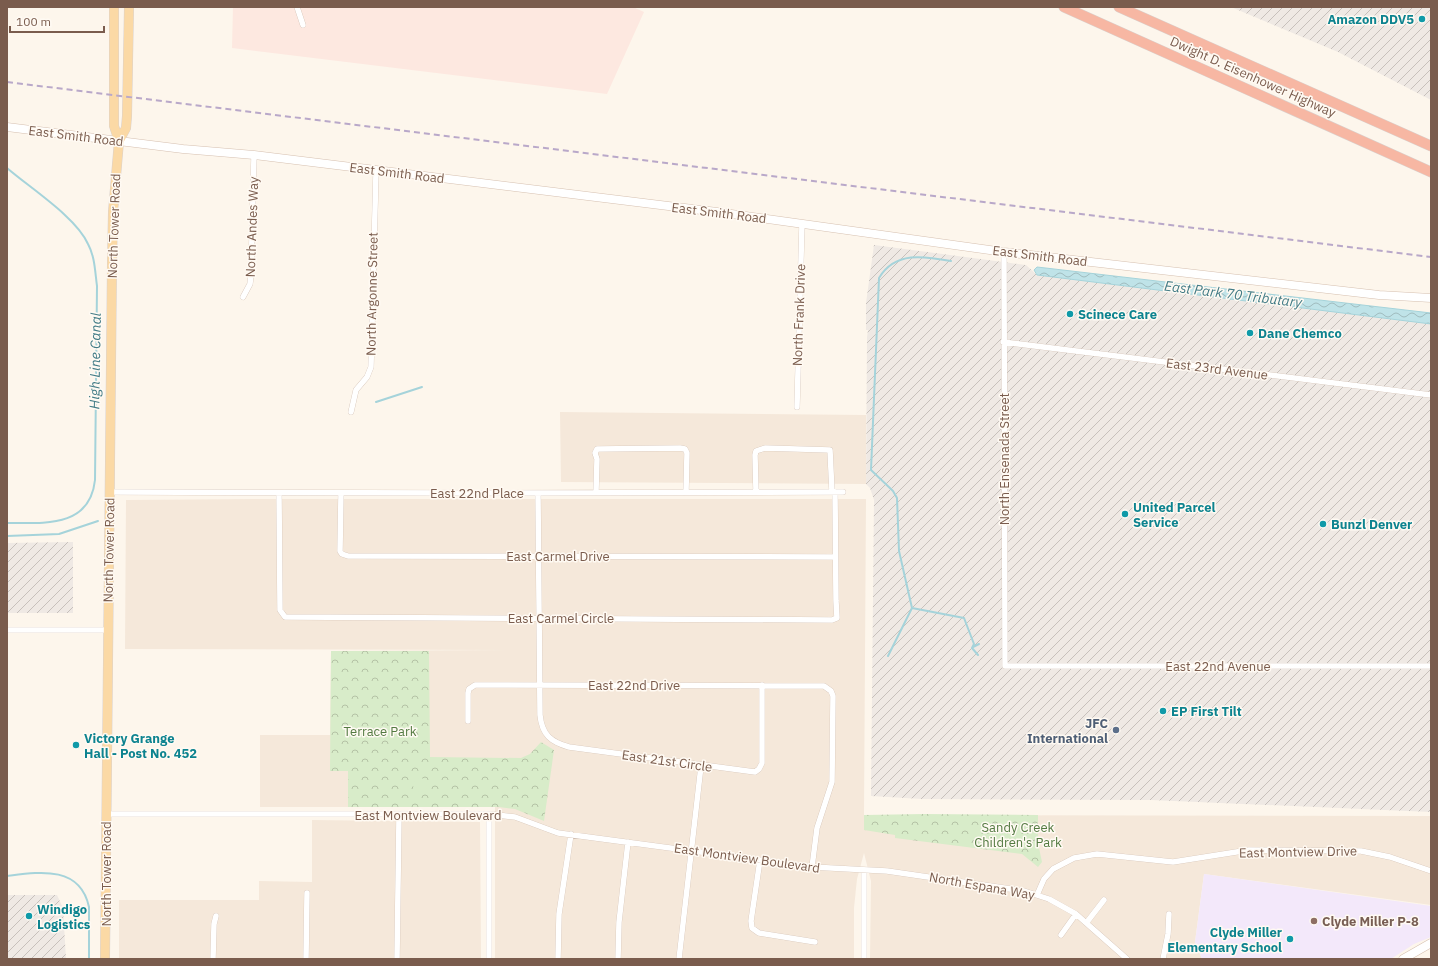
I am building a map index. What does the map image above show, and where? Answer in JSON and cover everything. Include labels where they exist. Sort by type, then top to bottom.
[{"type":"highway","name":"Dwight D. Eisenhower Highway","points":[[1064,7],[1431,172]]},
{"type":"highway","name":"Dwight D. Eisenhower Highway","points":[[1119,7],[1431,146]]},
{"type":"main road","name":"North Tower Road","points":[[105,959],[112,257],[113,212],[119,141],[114,126],[114,7]]},
{"type":"main road","name":"North Tower Road","points":[[119,141],[126,128],[127,116],[129,7]]},
{"type":"street","points":[[296,7],[303,25]]},
{"type":"street","name":"East Smith Road","points":[[7,127],[119,141],[254,155],[802,223],[1004,252],[1379,295],[1431,298]]},
{"type":"street","name":"North Andes Way","points":[[243,298],[250,284],[251,275],[254,155]]},
{"type":"street","name":"North Argonne Street","points":[[351,412],[356,390],[367,376],[371,368],[376,171]]},
{"type":"street","name":"North Frank Drive","points":[[797,407],[802,223]]},
{"type":"street","name":"North Ensenada Street","points":[[1004,252],[1003,342],[1005,666]]},
{"type":"street","name":"East 23rd Avenue","points":[[1003,342],[1431,395]]},
{"type":"street","points":[[596,492],[595,454],[597,449],[680,448],[685,449],[687,453],[686,492]]},
{"type":"street","name":"East Carmel Circle","points":[[280,493],[280,610],[282,615],[285,617],[832,620],[837,618],[833,492],[830,450],[760,448],[756,451],[756,492]]},
{"type":"street","name":"East 22nd Place","points":[[110,492],[843,492]]},
{"type":"street","name":"East 21st Circle","points":[[538,492],[538,618],[541,725],[547,737],[553,742],[569,747],[752,772],[759,769],[762,763],[762,686]]},
{"type":"street","name":"East Carmel Drive","points":[[341,493],[340,551],[342,554],[348,556],[835,557]]},
{"type":"street","points":[[7,630],[108,630]]},
{"type":"street","name":"East 22nd Avenue","points":[[1005,666],[1431,666]]},
{"type":"street","name":"East 22nd Drive","points":[[468,722],[468,693],[472,686],[824,686],[831,691],[833,699],[832,782],[817,828],[812,867]]},
{"type":"street","points":[[679,959],[701,766]]},
{"type":"street","name":"East Montview Boulevard","points":[[106,814],[490,814],[515,817],[546,829],[571,834],[812,867],[864,870]]},
{"type":"street","points":[[489,959],[490,814]]},
{"type":"street","points":[[397,959],[399,815]]},
{"type":"street","points":[[558,959],[559,914],[571,834]]},
{"type":"street","points":[[618,959],[619,922],[628,842]]},
{"type":"street","name":"East Montview Drive","points":[[1037,895],[1044,879],[1053,869],[1074,858],[1097,854],[1173,862],[1249,850],[1361,851],[1390,857],[1431,871]]},
{"type":"street","points":[[760,860],[751,921],[752,928],[759,933],[816,942]]},
{"type":"street","points":[[864,870],[864,959]]},
{"type":"street","name":"North Espana Way","points":[[864,870],[886,871],[956,880],[1015,889],[1037,895],[1058,903],[1076,914],[1087,922],[1127,959]]},
{"type":"street","points":[[306,959],[307,893]]},
{"type":"street","points":[[1087,922],[1104,900]]},
{"type":"street","points":[[1061,935],[1076,914]]},
{"type":"street","points":[[1163,959],[1169,914]]},
{"type":"street","points":[[214,959],[214,924],[216,916]]},
{"type":"street","points":[[1403,959],[1431,944]]},
{"type":"shaded area","points":[[233,7],[633,7],[644,12],[607,94],[232,48]]},
{"type":"shaded area","points":[[1231,7],[1431,7],[1431,100],[1338,52]]},
{"type":"shaded area","points":[[874,245],[1026,265],[1037,275],[1431,324],[1431,812],[1151,800],[922,799],[871,796],[874,500],[870,488],[866,484],[868,330],[866,330],[866,303]]},
{"type":"shaded area","points":[[560,412],[866,415],[866,484],[561,482]]},
{"type":"shaded area","points":[[866,499],[864,815],[1431,816],[1431,905],[1204,874],[1195,942],[1202,959],[870,959],[871,881],[864,853],[857,879],[854,908],[854,959],[495,959],[495,807],[260,807],[260,735],[330,735],[331,651],[510,650],[125,649],[126,500]]},
{"type":"shaded area","points":[[73,542],[73,613],[7,613],[7,543]]},
{"type":"shaded area","points":[[312,820],[480,822],[481,959],[119,959],[119,900],[259,900],[259,881],[312,882]]},
{"type":"shaded area","name":"Clyde Miller P-8","points":[[1204,874],[1431,906],[1431,937],[1414,944],[1391,959],[1202,959],[1195,942]]},
{"type":"shaded area","points":[[7,895],[57,895],[63,908],[66,959],[7,959]]},
{"type":"green space","name":"Terrace Park","points":[[331,651],[429,651],[430,757],[521,758],[530,754],[541,742],[554,750],[544,821],[515,809],[499,807],[348,807],[348,771],[330,771]]},
{"type":"green space","points":[[417,778],[423,778],[427,782],[427,788],[423,792],[417,792],[413,788],[413,782]]},
{"type":"green space","name":"Sandy Creek Children's Park","points":[[864,815],[1038,815],[1038,843],[1042,862],[1038,867],[1022,854],[895,838],[895,835],[864,830]]},
{"type":"water","name":"East Park 70 Tributary","points":[[1037,267],[1431,313],[1431,324],[1037,275],[1034,270]]},
{"type":"waterway","name":"High Line Canal","points":[[7,168],[52,203],[74,224],[82,234],[92,254],[97,286],[95,480],[91,496],[84,507],[75,515],[63,520],[36,523],[7,523]]},
{"type":"waterway","points":[[951,261],[921,257],[902,259],[893,263],[879,278],[871,470],[893,491],[897,498],[899,551],[912,608],[964,618],[974,644],[972,648],[978,655]]},
{"type":"waterway","points":[[376,402],[422,387]]},
{"type":"waterway","points":[[7,536],[59,534],[98,521]]},
{"type":"waterway","points":[[888,656],[912,608]]},
{"type":"waterway","points":[[973,647],[979,644]]},
{"type":"waterway","name":"High Line Canal","points":[[7,876],[32,873],[57,874],[68,878],[77,884],[84,893],[89,907],[89,959]]},
{"type":"railway","points":[[7,82],[1431,257]]},
{"type":"place","name":"Amazon DDV5","points":[[1422,19]]},
{"type":"place","name":"Scinece Care","points":[[1070,314]]},
{"type":"place","name":"Dane Chemco","points":[[1250,333]]},
{"type":"place","name":"United Parcel Service","points":[[1125,514]]},
{"type":"place","name":"Bunzl Denver","points":[[1323,524]]},
{"type":"place","name":"EP First Tilt","points":[[1163,711]]},
{"type":"place","name":"JFC International","points":[[1116,730]]},
{"type":"place","name":"Victory Grange Hall - Post No. 452","points":[[76,745]]},
{"type":"place","name":"Windigo Logistics","points":[[29,916]]},
{"type":"place","name":"Clyde Miller P-8","points":[[1314,921]]},
{"type":"place","name":"Clyde Miller Elementary School","points":[[1290,939]]}]
